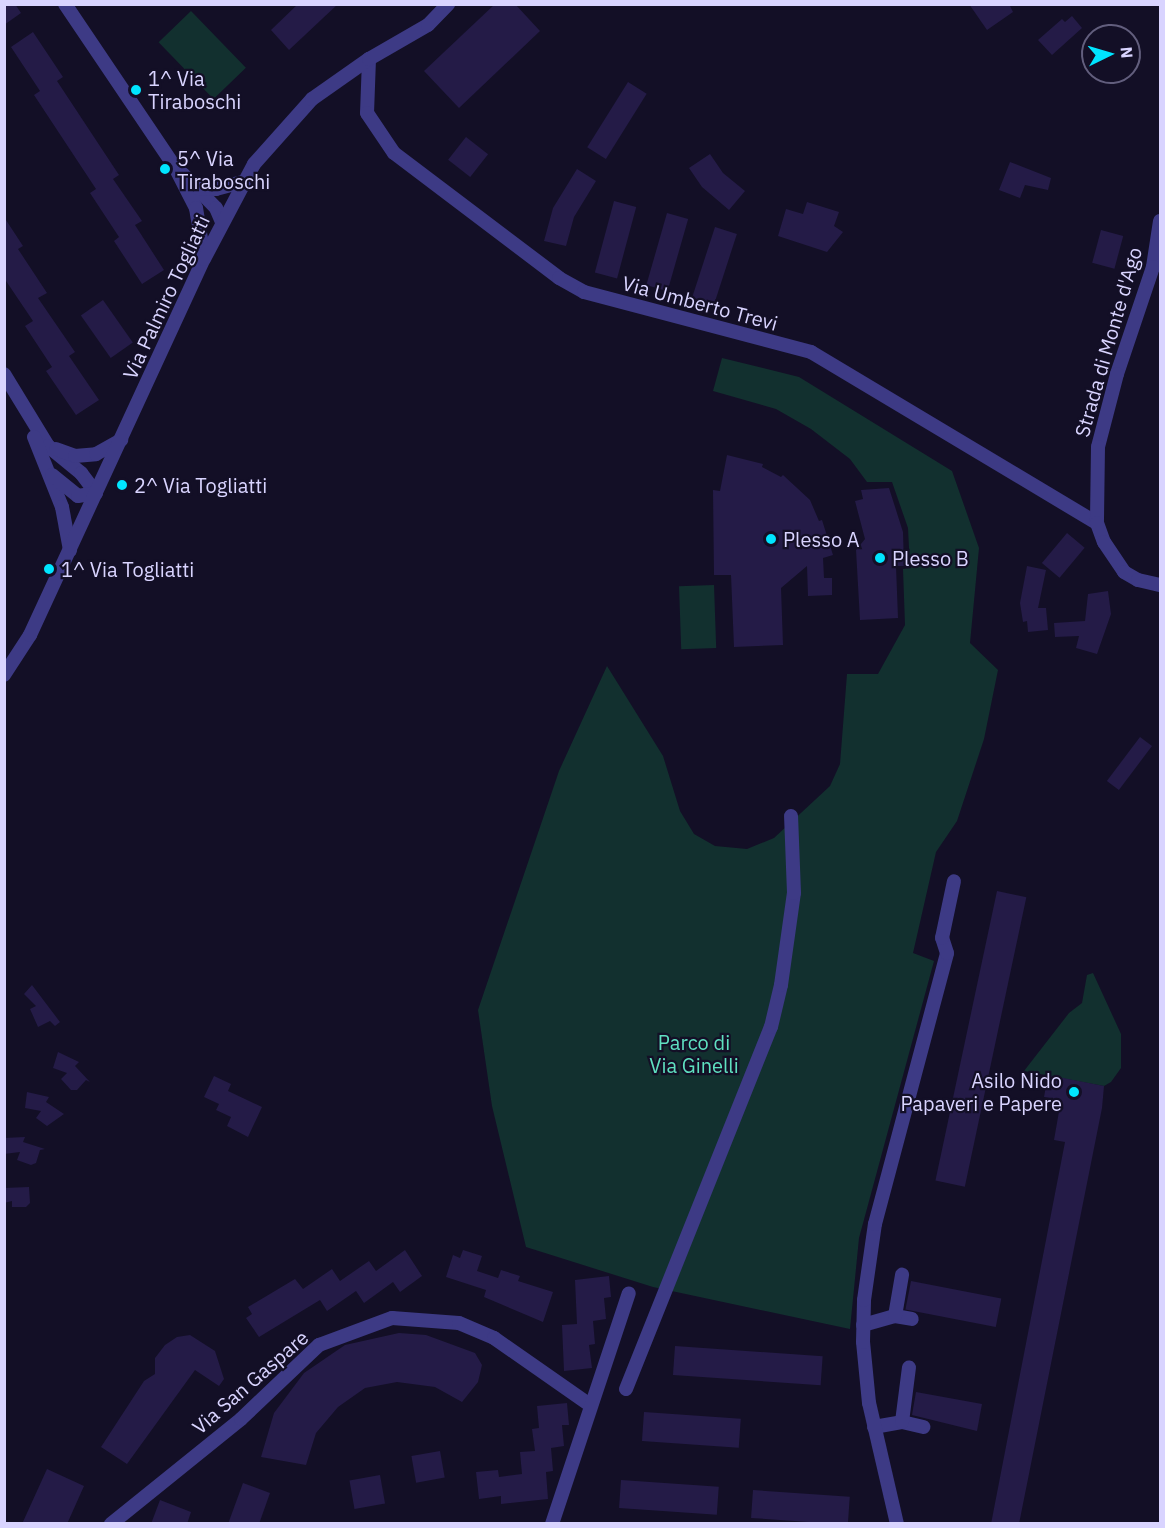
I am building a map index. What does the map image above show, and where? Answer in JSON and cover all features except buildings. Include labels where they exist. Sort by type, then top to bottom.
[{"type":"street","points":[[65,4],[175,167],[195,208],[202,229],[204,259]]},
{"type":"street","name":"Via Palmiro Togliatti","points":[[4,675],[30,635],[242,182],[272,139],[299,110],[369,59],[428,25],[448,4]]},
{"type":"street","name":"Via Umberto Trevi","points":[[369,59],[367,113],[394,153],[559,278],[584,292],[811,352],[1097,524]]},
{"type":"street","points":[[175,167],[216,208],[222,222]]},
{"type":"street","points":[[198,189],[216,189],[242,182]]},
{"type":"street","points":[[195,208],[222,222]]},
{"type":"street","name":"Strada di Monte d'Ago","points":[[1161,221],[1153,267],[1117,374],[1098,447],[1097,524],[1104,542],[1124,572],[1138,580],[1161,585]]},
{"type":"street","points":[[4,374],[26,415],[48,446],[81,473],[96,493],[78,496],[47,470]]},
{"type":"street","points":[[26,415],[62,507],[70,550]]},
{"type":"street","points":[[48,446],[75,456],[96,454],[121,440]]},
{"type":"street","points":[[626,1389],[771,1027],[781,985],[794,893],[791,816]]},
{"type":"street","points":[[897,1524],[874,1427],[863,1325],[875,1224],[947,953],[942,938],[954,880]]},
{"type":"street","points":[[895,1316],[902,1275]]},
{"type":"street","points":[[552,1524],[629,1293]]},
{"type":"street","points":[[863,1325],[895,1316],[912,1319]]},
{"type":"street","name":"Via San Gaspare","points":[[111,1524],[241,1419],[319,1345],[392,1318],[459,1323],[494,1338],[590,1405]]},
{"type":"street","points":[[902,1422],[909,1367]]},
{"type":"street","points":[[874,1427],[902,1422],[923,1427]]},
{"type":"green space","points":[[191,11],[246,68],[214,99],[159,42]]},
{"type":"green space","name":"Parco di Via Ginelli","points":[[722,358],[799,377],[952,471],[979,548],[970,643],[998,670],[984,739],[957,821],[936,852],[913,953],[934,961],[859,1238],[850,1329],[653,1287],[526,1247],[492,1106],[478,1010],[559,771],[607,666],[663,756],[680,811],[694,834],[715,846],[747,849],[774,838],[830,786],[840,764],[847,674],[878,674],[905,625],[903,569],[910,568],[908,528],[892,482],[867,482],[850,459],[811,429],[776,409],[713,391]]},
{"type":"green space","points":[[714,585],[716,648],[681,649],[679,586]]},
{"type":"green space","points":[[1093,973],[1121,1034],[1121,1068],[1111,1082],[1104,1086],[1024,1071],[1069,1013],[1082,1003],[1087,975]]},
{"type":"place","name":"1^ Via Tiraboschi","points":[[136,90]]},
{"type":"place","name":"5^ Via Tiraboschi","points":[[165,169]]},
{"type":"place","name":"2^ Via Togliatti","points":[[122,485]]},
{"type":"place","name":"Plesso A","points":[[771,539]]},
{"type":"place","name":"Plesso B","points":[[880,558]]},
{"type":"place","name":"1^ Via Togliatti","points":[[49,569]]},
{"type":"place","name":"Asilo Nido Papaveri e Papere","points":[[1074,1092]]}]
